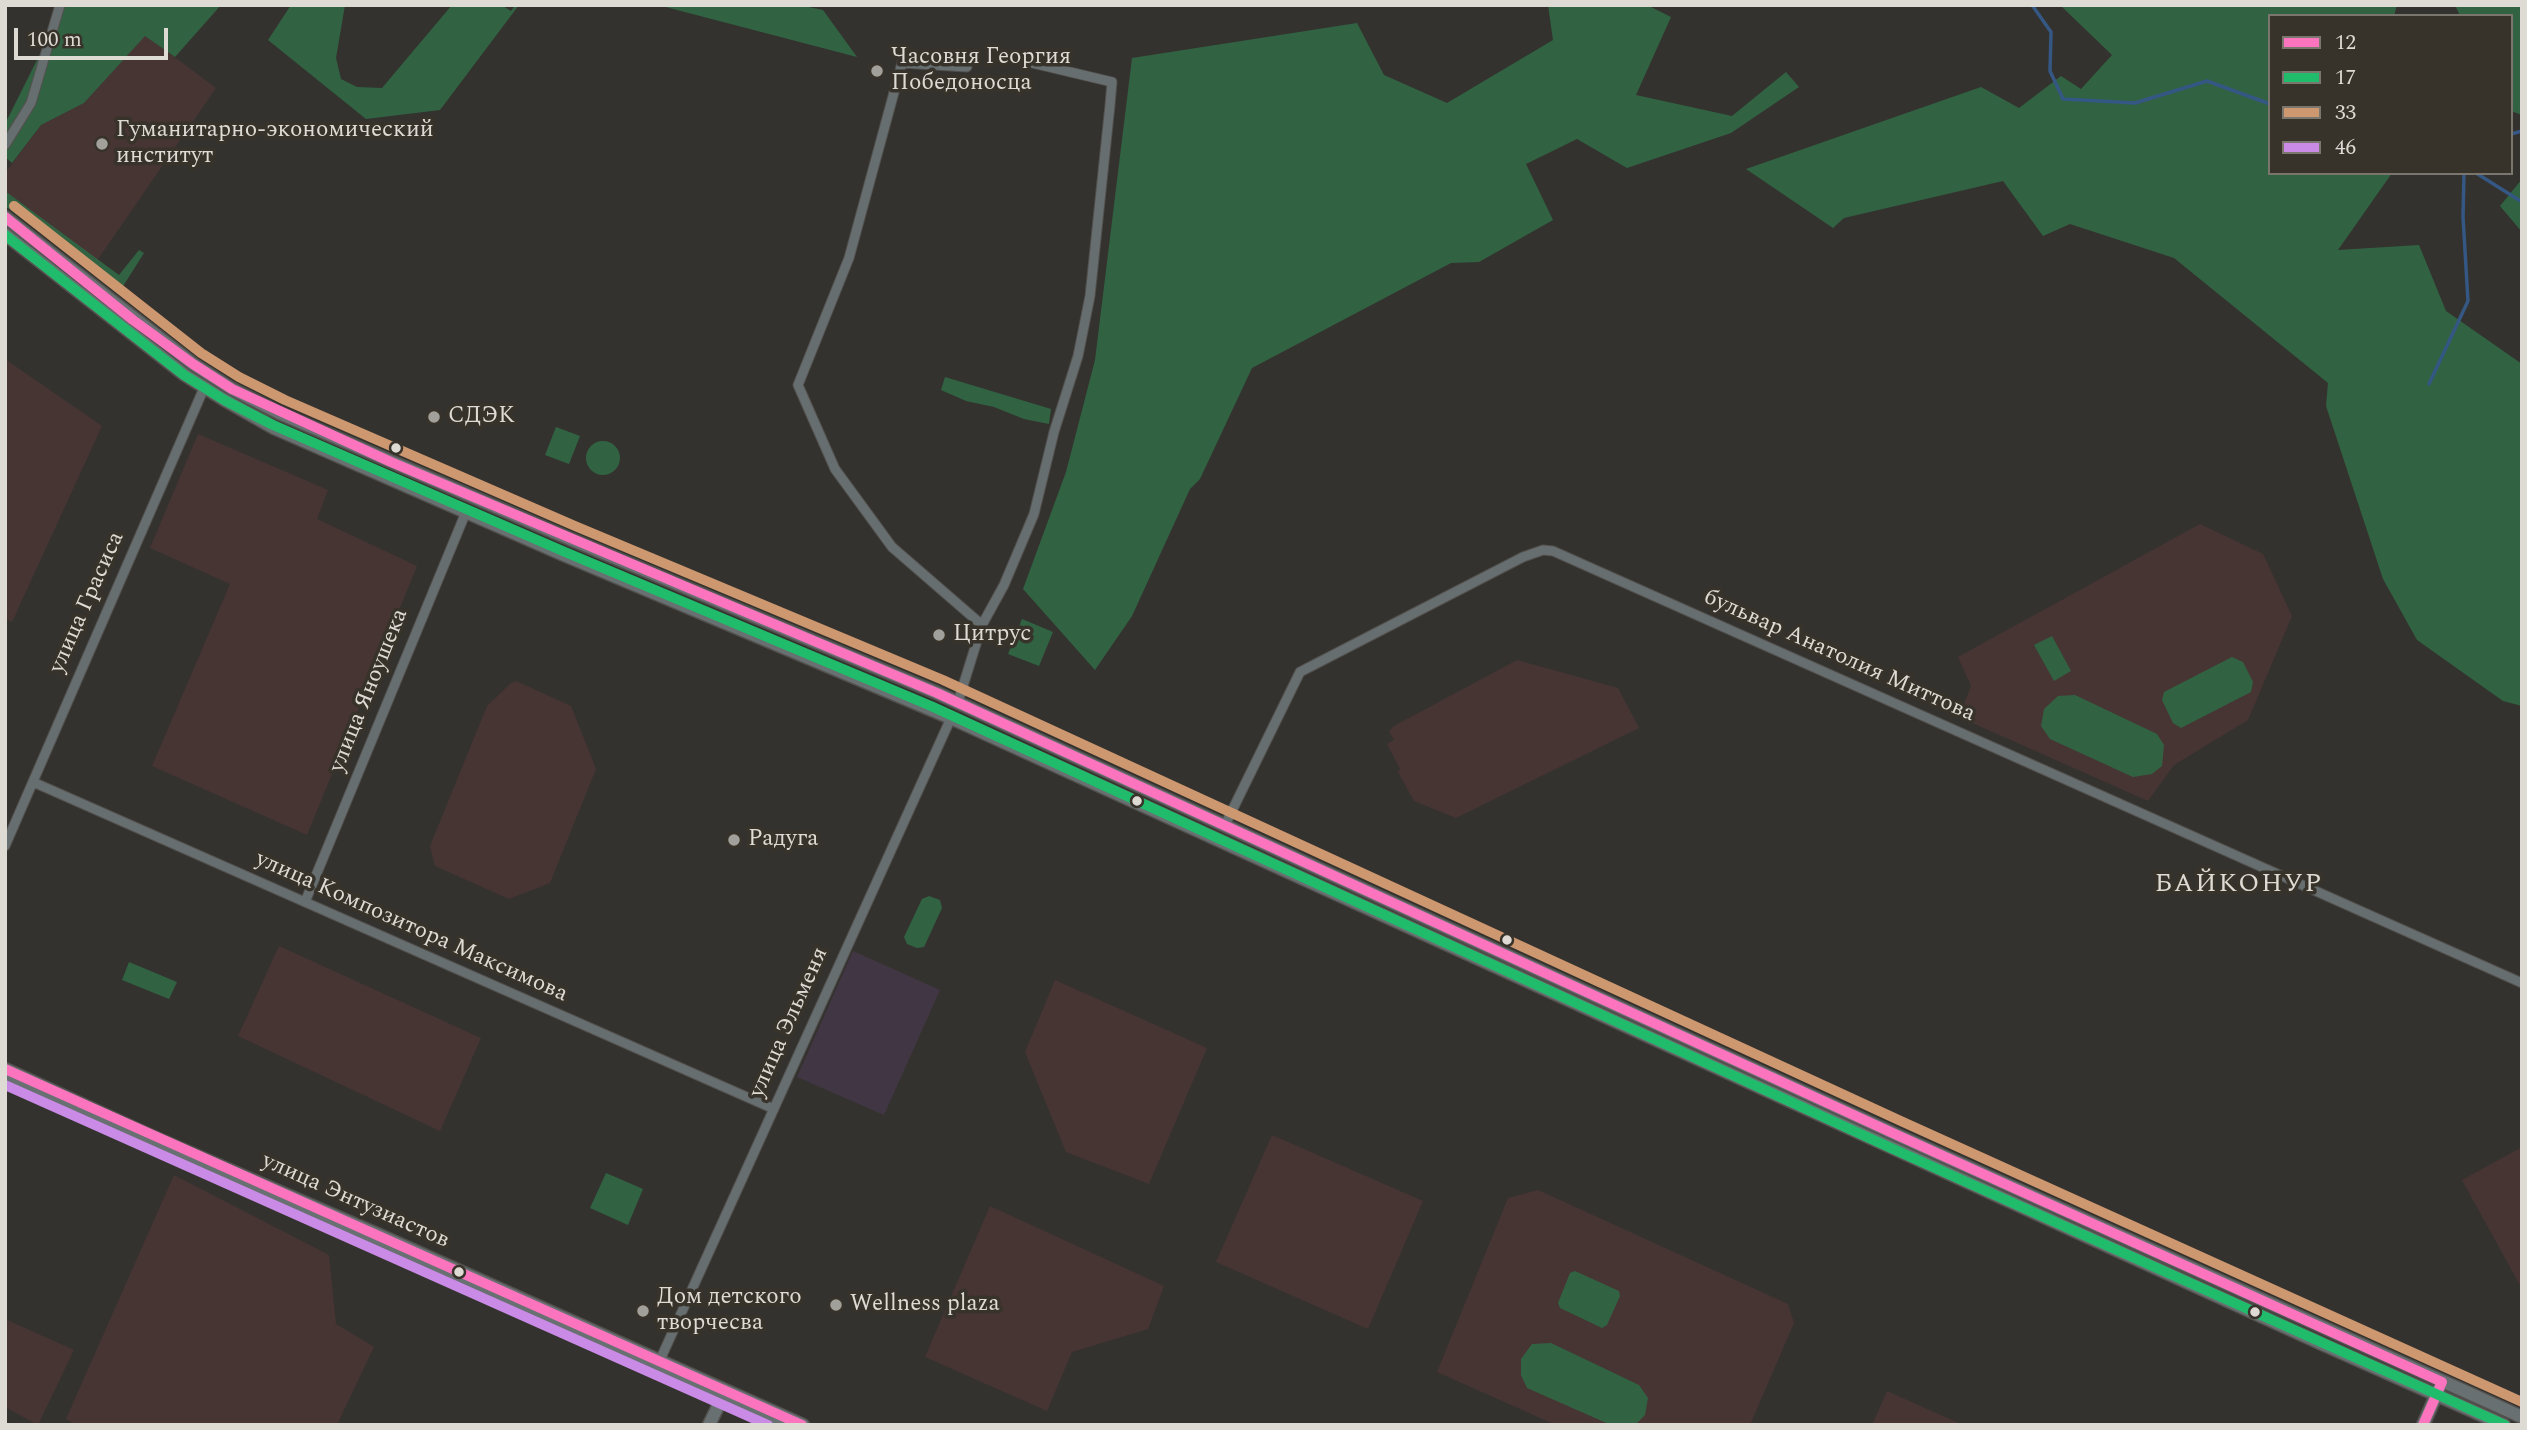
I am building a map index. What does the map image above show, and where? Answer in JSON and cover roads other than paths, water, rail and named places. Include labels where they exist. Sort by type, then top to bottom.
[{"type":"main road","points":[[5,217],[207,382],[958,702],[2162,1255],[2440,1388],[2504,1425]]},
{"type":"main road","points":[[5,234],[274,428],[951,718],[2157,1268],[2440,1388],[2522,1417]]},
{"type":"main road","name":"улица Яноушека","points":[[466,512],[472,497]]},
{"type":"main road","name":"улица Эльменя","points":[[951,718],[958,702]]},
{"type":"main road","points":[[1582,1005],[1587,992]]},
{"type":"main road","name":"улица Энтузиастов","points":[[5,1069],[148,1140]]},
{"type":"main road","name":"улица Энтузиастов","points":[[5,1080],[377,1239],[780,1425]]},
{"type":"main road","name":"улица Энтузиастов","points":[[398,1249],[660,1360],[803,1425]]},
{"type":"main road","points":[[2157,1268],[2162,1255]]},
{"type":"main road","points":[[2423,1425],[2440,1388]]},
{"type":"main road","points":[[709,1425],[722,1398]]},
{"type":"street","points":[[5,145],[31,103],[60,5]]},
{"type":"street","points":[[958,702],[982,625],[1004,585],[1034,514],[1054,432],[1086,322],[1112,82],[1024,61]]},
{"type":"street","points":[[967,66],[902,63],[849,258],[798,385],[835,470],[892,547],[982,625]]},
{"type":"street","name":"улица Грасиса","points":[[5,846],[207,382]]},
{"type":"street","name":"улица Яноушека","points":[[305,902],[466,512]]},
{"type":"street","name":"бульвар Анатолия Миттова","points":[[1225,825],[1300,672],[1523,557],[1544,550],[1574,560],[2522,983]]},
{"type":"street","name":"улица Эльменя","points":[[660,1360],[951,718]]},
{"type":"street","name":"улица Композитора Максимова","points":[[33,782],[774,1109]]},
{"type":"waterway","points":[[2032,5],[2051,32],[2050,71],[2063,99],[2135,103],[2207,81],[2268,103]]},
{"type":"waterway","points":[[2513,133],[2522,131]]},
{"type":"waterway","points":[[2429,384],[2468,301],[2463,217],[2464,175]]},
{"type":"waterway","points":[[2479,175],[2522,202]]},
{"type":"place","name":"Часовня Георгия Победоносца","points":[[877,71]]},
{"type":"place","name":"Гуманитарно-экономический институт","points":[[102,144]]},
{"type":"place","name":"СДЭК","points":[[434,417]]},
{"type":"place","name":"Цитрус","points":[[939,635]]},
{"type":"place","name":"Радуга","points":[[734,840]]},
{"type":"place","name":"Wellness plaza","points":[[836,1305]]},
{"type":"place","name":"Дом детского творчесва","points":[[643,1311]]},
{"type":"district","name":"БАЙКОНУР","points":[[2239,886]]}]
